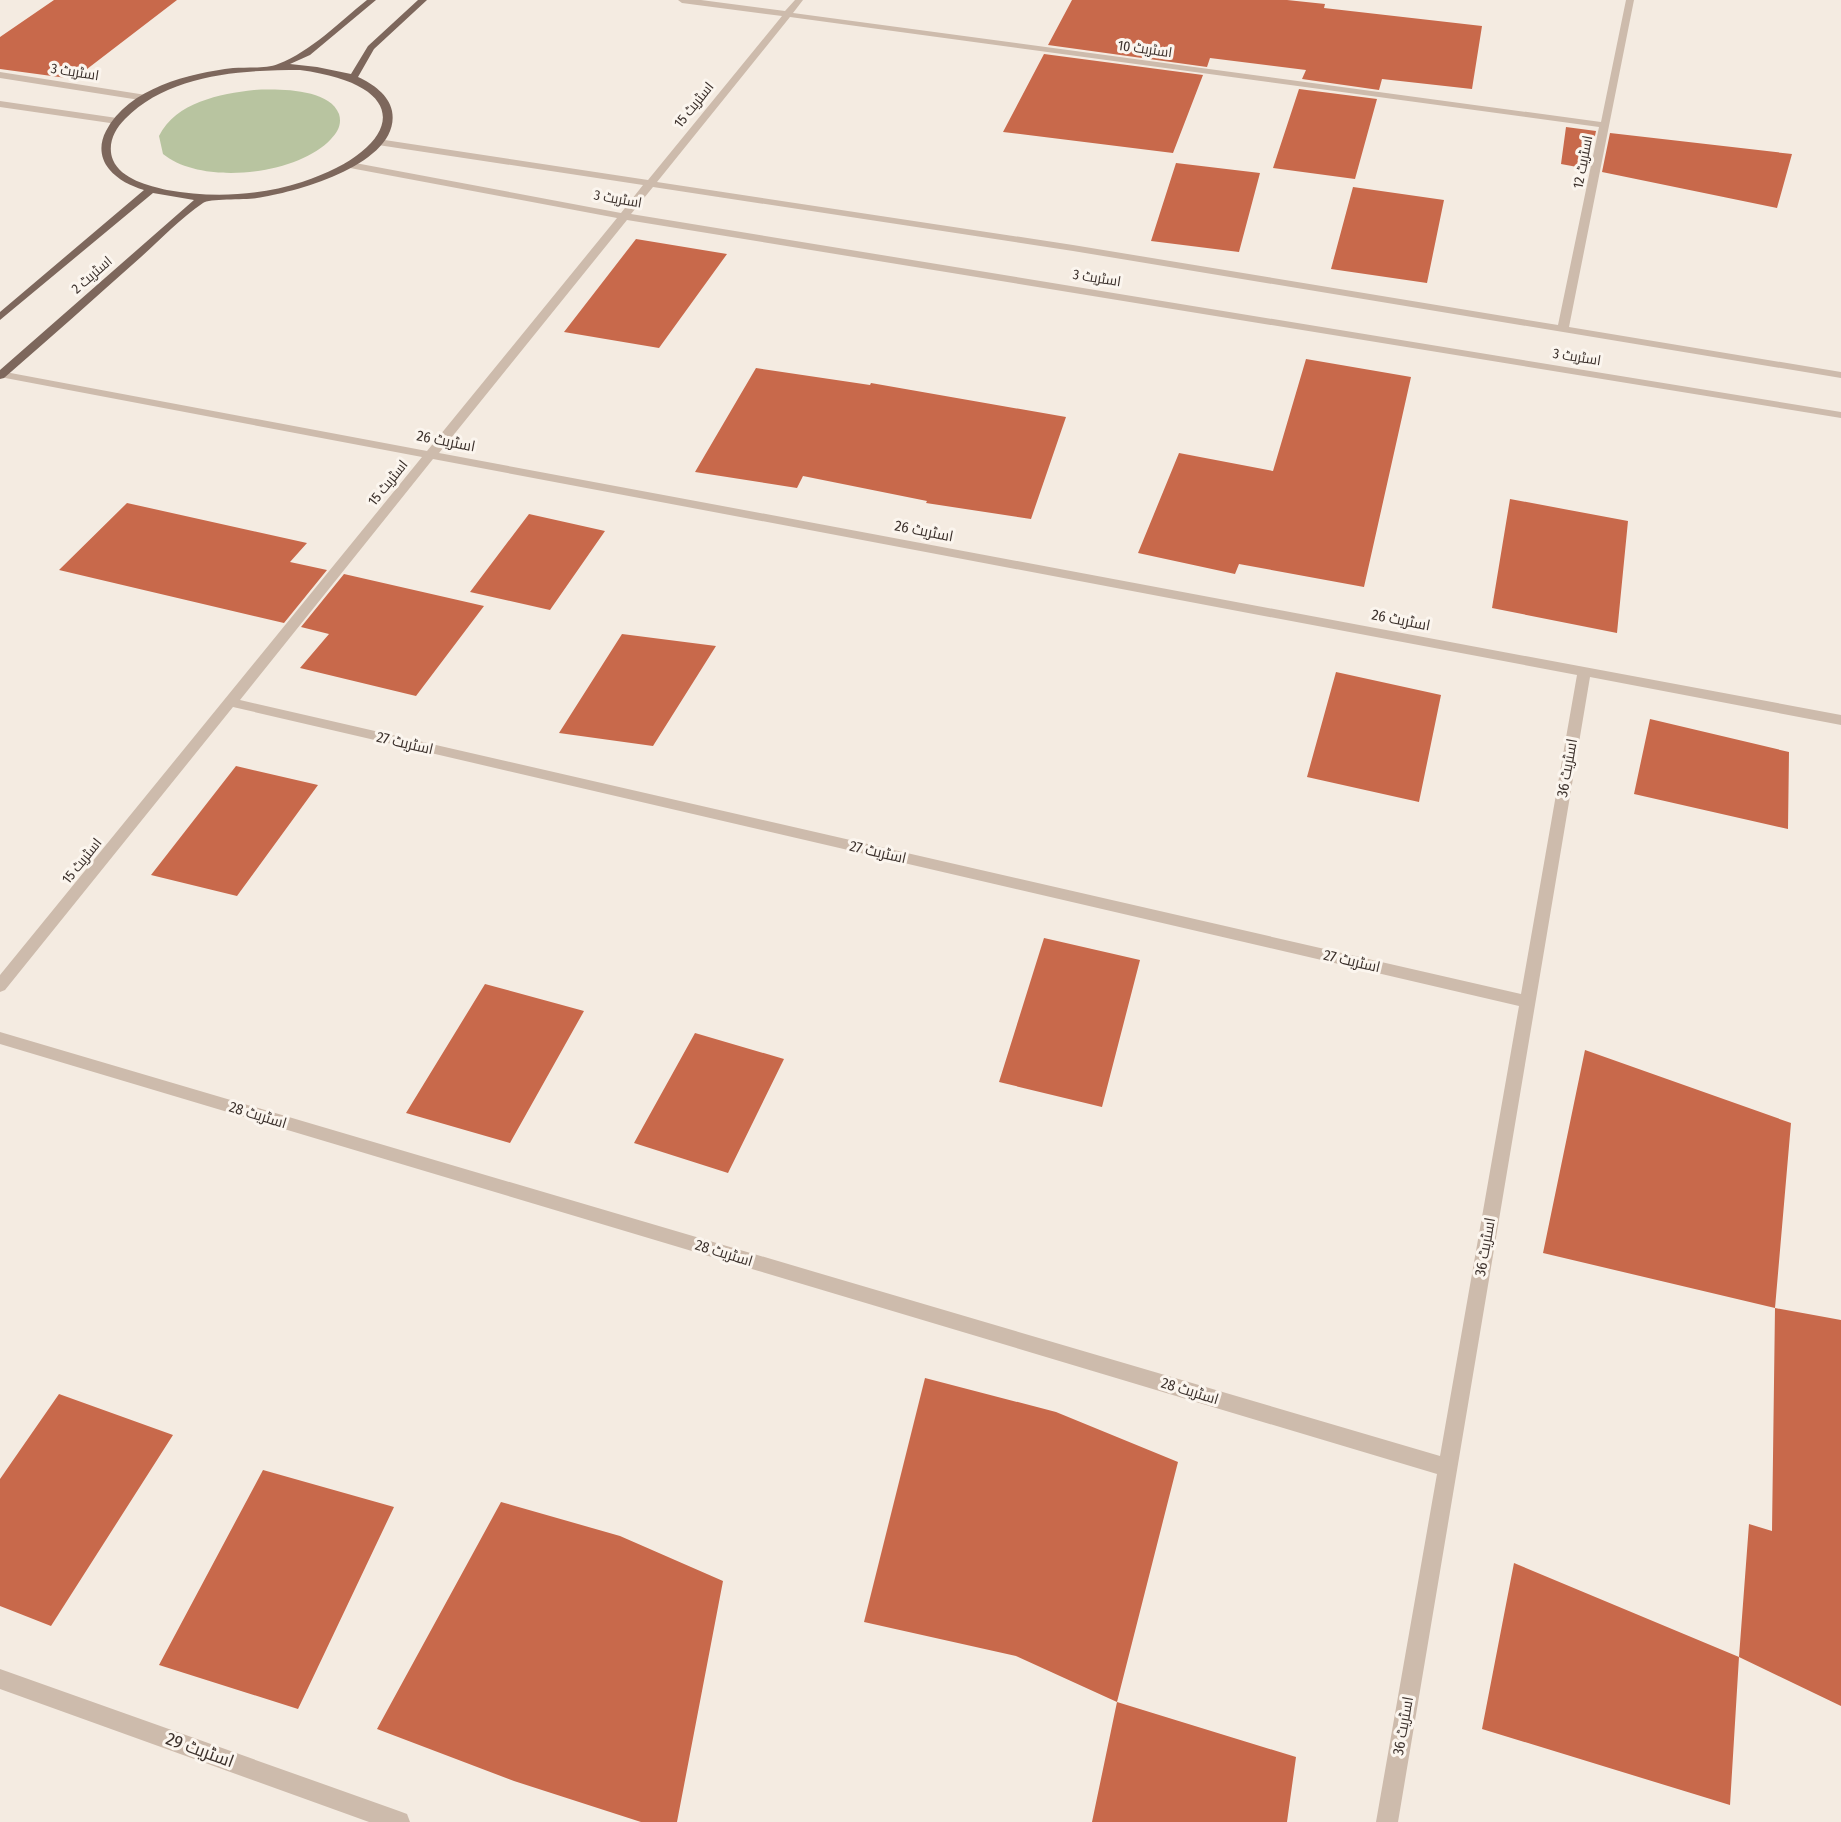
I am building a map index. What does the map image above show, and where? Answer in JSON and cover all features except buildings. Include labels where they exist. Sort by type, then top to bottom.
[{"type":"main road","points":[[279,67],[307,53],[372,0]]},
{"type":"main road","points":[[353,78],[371,48],[423,0]]},
{"type":"main road","points":[[279,67],[319,69],[353,78],[375,90],[387,106],[388,124],[378,142],[350,165],[293,187],[248,195],[203,197],[151,189],[134,183],[111,165],[106,155],[109,132],[117,121],[146,98],[208,75],[279,67]]},
{"type":"main road","name":"اسٹریٹ 2","points":[[0,317],[151,189]]},
{"type":"main road","name":"اسٹریٹ 2","points":[[1,375],[203,197]]},
{"type":"street","name":"اسٹریٹ 10","points":[[682,0],[1605,125]]},
{"type":"street","name":"اسٹریٹ 15","points":[[0,986],[799,0]]},
{"type":"street","name":"اسٹریٹ 12","points":[[1563,329],[1630,0]]},
{"type":"street","name":"اسٹریٹ 3","points":[[0,75],[146,98]]},
{"type":"street","points":[[0,104],[117,121]]},
{"type":"street","name":"اسٹریٹ 3","points":[[378,142],[1073,248],[1841,375]]},
{"type":"street","name":"اسٹریٹ 3","points":[[350,165],[623,216],[1841,415]]},
{"type":"street","name":"اسٹریٹ 26","points":[[1,375],[1841,720]]},
{"type":"street","name":"اسٹریٹ 36","points":[[1387,1822],[1584,671]]},
{"type":"street","name":"اسٹریٹ 27","points":[[230,702],[1527,1002]]},
{"type":"street","name":"اسٹریٹ 28","points":[[0,1038],[1448,1468]]},
{"type":"street","name":"اسٹریٹ 29","points":[[0,1679],[399,1822]]},
{"type":"green space","points":[[254,90],[288,90],[325,99],[339,114],[340,124],[337,131],[316,151],[296,161],[274,168],[249,172],[225,173],[201,170],[180,164],[163,154],[159,136],[176,115],[213,97]]}]
